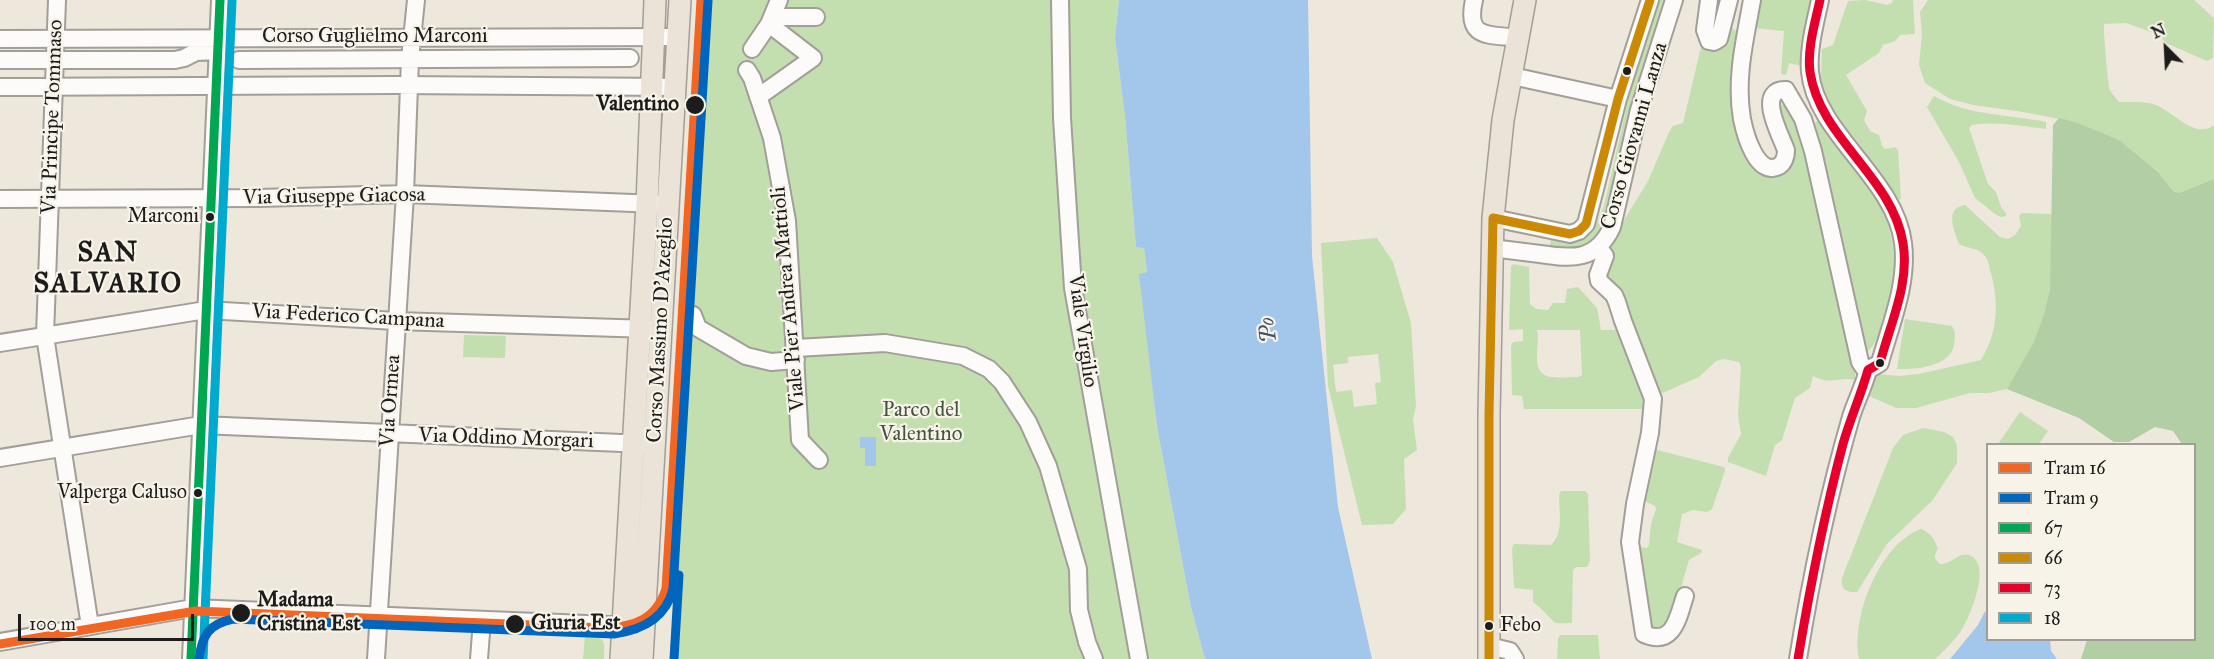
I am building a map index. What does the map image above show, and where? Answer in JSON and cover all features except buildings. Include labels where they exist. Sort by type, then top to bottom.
[{"type":"main road","name":"Corso Massimo D'Azeglio","points":[[621,659],[633,626],[655,444],[662,329],[651,87],[655,0]]},
{"type":"main road","name":"Corso Massimo D'Azeglio","points":[[642,659],[633,626],[633,443],[639,328],[675,87],[680,0]]},
{"type":"main road","points":[[1489,652],[1488,415],[1493,218],[1503,120],[1525,0]]},
{"type":"street","name":"Via Principe Tommaso","points":[[57,0],[45,336],[90,626]]},
{"type":"street","points":[[191,659],[220,0]]},
{"type":"street","name":"Via Ormea","points":[[376,659],[405,194],[410,59],[416,0]]},
{"type":"street","points":[[752,49],[771,20],[779,0]]},
{"type":"street","name":"Viale Virgilio","points":[[1060,0],[1062,118],[1073,288],[1138,658]]},
{"type":"street","points":[[1474,0],[1472,12],[1474,27],[1479,33],[1519,38]]},
{"type":"street","name":"Corso Giovanni Lanza","points":[[1493,218],[1570,234],[1579,231],[1586,224],[1618,99],[1650,0]]},
{"type":"street","name":"Corso Giovanni Lanza","points":[[1492,248],[1571,258],[1586,255],[1607,237],[1612,227],[1640,110],[1674,0]]},
{"type":"street","points":[[1708,0],[1706,36],[1709,41],[1714,42],[1719,39],[1729,0]]},
{"type":"street","points":[[1752,0],[1740,68],[1742,119],[1760,164],[1774,168],[1782,164],[1786,158],[1786,150],[1770,107],[1772,98],[1776,93],[1786,90],[1800,112],[1813,151],[1860,362],[1864,368],[1869,369]]},
{"type":"street","points":[[1798,659],[1825,522],[1852,414],[1869,369],[1880,363],[1900,294],[1905,266],[1902,241],[1894,211],[1825,114],[1815,95],[1810,74],[1810,51],[1820,0]]},
{"type":"street","points":[[771,20],[816,17]]},
{"type":"street","points":[[758,96],[816,58],[771,20]]},
{"type":"street","name":"Corso Guglielmo Marconi","points":[[0,39],[56,38],[218,44],[412,37],[678,37]]},
{"type":"street","name":"Corso Guglielmo Marconi","points":[[0,60],[175,60],[218,44]]},
{"type":"street","points":[[239,60],[630,58]]},
{"type":"street","name":"Viale Pier Andrea Mattioli","points":[[747,70],[772,138],[787,221],[801,440],[819,460]]},
{"type":"street","points":[[1512,76],[1618,99]]},
{"type":"street","points":[[0,87],[675,87]]},
{"type":"street","name":"Via Giuseppe Giacosa","points":[[0,199],[405,194],[658,204]]},
{"type":"street","points":[[1542,255],[1547,230]]},
{"type":"street","points":[[1598,247],[1605,256],[1598,275],[1599,281],[1614,295],[1653,399],[1650,433],[1630,542],[1644,633],[1653,638],[1674,629],[1685,596]]},
{"type":"street","name":"Via Federico Campana","points":[[0,343],[206,310],[396,321],[662,329]]},
{"type":"street","points":[[693,315],[698,328],[746,356],[771,362],[796,354],[885,343],[963,356],[989,369],[1002,382],[1028,422],[1048,466],[1078,569],[1079,610],[1086,642],[1094,659]]},
{"type":"street","name":"Via Oddino Morgari","points":[[0,458],[201,426],[655,444]]},
{"type":"street","points":[[0,642],[193,608],[633,626]]},
{"type":"street","points":[[479,659],[482,620]]},
{"type":"street","points":[[1489,652],[1510,651],[1515,659]]},
{"type":"green space","name":"Parco del Valentino","points":[[711,0],[1119,0],[1115,38],[1125,116],[1136,246],[1144,247],[1147,272],[1140,274],[1157,426],[1190,603],[1205,659],[670,659]]},
{"type":"green space","points":[[1656,0],[1666,0],[1605,227],[1591,242],[1581,248],[1549,248],[1551,240],[1571,242],[1585,236],[1595,224],[1604,206],[1635,70]]},
{"type":"green space","points":[[1757,0],[1811,0],[1800,56],[1802,66],[1789,63],[1786,75],[1781,74],[1784,31],[1754,28]]},
{"type":"green space","points":[[1865,0],[1887,5],[1893,0],[1913,0],[1915,34],[1900,35],[1895,41],[1883,45],[1879,53],[1846,75],[1867,111],[1864,120],[1870,131],[1879,135],[1885,149],[1895,147],[1898,150],[1901,199],[1898,200],[1829,105],[1821,80],[1822,49],[1833,45],[1848,1]]},
{"type":"green space","points":[[1928,0],[2194,0],[2214,18],[2213,58],[2207,61],[2166,43],[2159,35],[2126,23],[2104,24],[2108,79],[2110,90],[2119,102],[2143,102],[2156,105],[2199,129],[2207,129],[2214,125],[2214,179],[2179,193],[2173,191],[2159,173],[2143,161],[2075,122],[1950,99],[1925,83],[1919,65],[1922,35],[1920,12]]},
{"type":"green space","points":[[1732,28],[1738,32],[1737,120],[1779,174],[1779,106],[1786,103],[1790,107],[1807,150],[1818,215],[1855,373],[1855,380],[1831,381],[1813,376],[1810,388],[1795,398],[1782,440],[1775,445],[1766,476],[1728,462],[1741,434],[1738,416],[1741,367],[1739,362],[1724,359],[1716,361],[1699,377],[1658,395],[1604,278],[1607,248],[1648,181],[1669,132],[1673,126],[1683,123],[1702,43]]},
{"type":"green space","points":[[1934,96],[1947,103],[1974,111],[2046,122],[2046,129],[2009,124],[1972,125],[1969,128],[1988,184],[1996,192],[2006,216],[2001,217],[1995,214],[1975,198],[1959,162],[1927,107]]},
{"type":"green space","points":[[2059,118],[2119,140],[2159,173],[2173,191],[2179,193],[2214,179],[2214,659],[2081,659],[2087,641],[2196,641],[2196,443],[2181,443],[2173,431],[2155,427],[2129,442],[2114,442],[2079,418],[2007,389],[2033,344],[2044,315],[2050,289],[2053,125]]},
{"type":"green space","points":[[1817,121],[1846,154],[1870,188],[1888,225],[1893,245],[1894,266],[1889,294],[1876,339],[1867,352],[1864,348],[1815,123]]},
{"type":"green space","points":[[1965,205],[2000,237],[2008,239],[2015,235],[2021,226],[2019,216],[2022,213],[2051,214],[2051,279],[2045,314],[2029,354],[2007,389],[1989,393],[1970,393],[1916,408],[1896,408],[1869,396],[1877,374],[1899,376],[1919,374],[1981,360],[1991,339],[1996,307],[1994,284],[1988,261],[1979,251],[1959,244],[1953,226],[1954,210]]},
{"type":"green space","points":[[1377,238],[1393,262],[1411,323],[1416,406],[1413,420],[1417,450],[1404,459],[1406,509],[1393,524],[1362,525],[1328,386],[1321,243]],"holes":[[[1378,354],[1381,382],[1375,383],[1377,404],[1354,407],[1352,390],[1336,392],[1333,365],[1348,363],[1348,357]]]},
{"type":"green space","points":[[1513,264],[1529,267],[1530,304],[1536,309],[1548,310],[1553,303],[1565,303],[1567,289],[1578,287],[1597,308],[1601,330],[1621,330],[1648,395],[1644,409],[1524,409],[1522,396],[1512,395],[1511,346],[1513,342],[1523,341],[1523,329],[1509,330],[1511,267]],"holes":[[[1537,330],[1580,330],[1582,375],[1555,377],[1543,374],[1537,363]]]},
{"type":"green space","points":[[1905,319],[1952,326],[1955,337],[1951,352],[1946,358],[1931,365],[1913,369],[1897,369]]},
{"type":"green space","points":[[464,335],[506,336],[505,358],[463,357]]},
{"type":"green space","points":[[2020,412],[2048,431],[2040,443],[1999,443]]},
{"type":"green space","points":[[1923,428],[1944,432],[1953,437],[1957,445],[1957,463],[1933,500],[1887,544],[1857,592],[1847,591],[1843,588],[1842,578],[1893,448],[1903,435]]},
{"type":"green space","points":[[1653,449],[1724,467],[1725,471],[1712,509],[1707,512],[1693,510],[1682,514],[1677,542],[1702,550],[1689,560],[1680,591],[1665,628],[1649,629],[1639,547],[1647,548],[1649,545],[1651,524],[1656,509],[1655,506],[1641,499]]},
{"type":"green space","points":[[1561,491],[1585,491],[1588,494],[1590,561],[1587,567],[1576,567],[1573,570],[1572,623],[1555,622],[1533,602],[1533,590],[1514,588],[1512,548],[1514,544],[1551,545],[1558,535]]},
{"type":"green space","points":[[1921,529],[1934,539],[1938,549],[1935,558],[1940,564],[1965,555],[1976,560],[1979,568],[1977,591],[1965,624],[1955,639],[1935,659],[1859,659],[1859,624],[1871,584],[1892,550],[1906,537]]},
{"type":"green space","points":[[585,635],[602,640],[604,659],[583,659]]},
{"type":"green space","points":[[1560,635],[1598,635],[1600,659],[1557,659]]},
{"type":"water","name":"Po","points":[[1119,0],[1308,0],[1312,256],[1338,507],[1372,659],[1205,659],[1190,603],[1157,426],[1139,274],[1147,272],[1144,248],[1136,247],[1125,116],[1115,38]]},
{"type":"water","points":[[860,437],[876,437],[876,466],[865,466],[865,448],[860,448]]},
{"type":"water","points":[[1986,611],[1986,641],[2050,641],[2051,651],[2057,659],[1950,659],[1978,625]]},
{"type":"tram line","name":"16","points":[[0,644],[196,611],[604,628],[625,626],[650,615],[662,600],[666,589],[701,0]]},
{"type":"tram line","name":"9","points":[[199,659],[202,643],[208,632],[218,624],[233,619],[614,634],[643,626],[665,608],[673,589],[708,1]]},
{"type":"tram line","name":"9","points":[[674,659],[679,575]]},
{"type":"transit line","name":"67","points":[[191,659],[220,0]]},
{"type":"transit line","name":"66","points":[[1489,659],[1489,415],[1493,218],[1570,234],[1579,231],[1586,224],[1618,99],[1650,0]]},
{"type":"transit line","name":"73","points":[[1820,0],[1810,54],[1810,72],[1816,96],[1827,118],[1885,197],[1896,219],[1903,243],[1904,274],[1898,304],[1880,363],[1868,370]]},
{"type":"transit line","name":"18","points":[[203,659],[232,1]]},
{"type":"transit line","name":"73","points":[[1798,659],[1807,605],[1836,471],[1868,370]]},
{"type":"place","name":"Valentino","points":[[695,105]]},
{"type":"place","name":"Marconi","points":[[210,217]]},
{"type":"place","name":"Valperga Caluso","points":[[198,493]]},
{"type":"place","name":"Madama Cristina Est","points":[[241,613]]},
{"type":"place","name":"Giuria Est","points":[[515,624]]},
{"type":"place","name":"Febo","points":[[1489,626]]},
{"type":"district","name":"SAN SALVARIO","points":[[108,270]]}]
